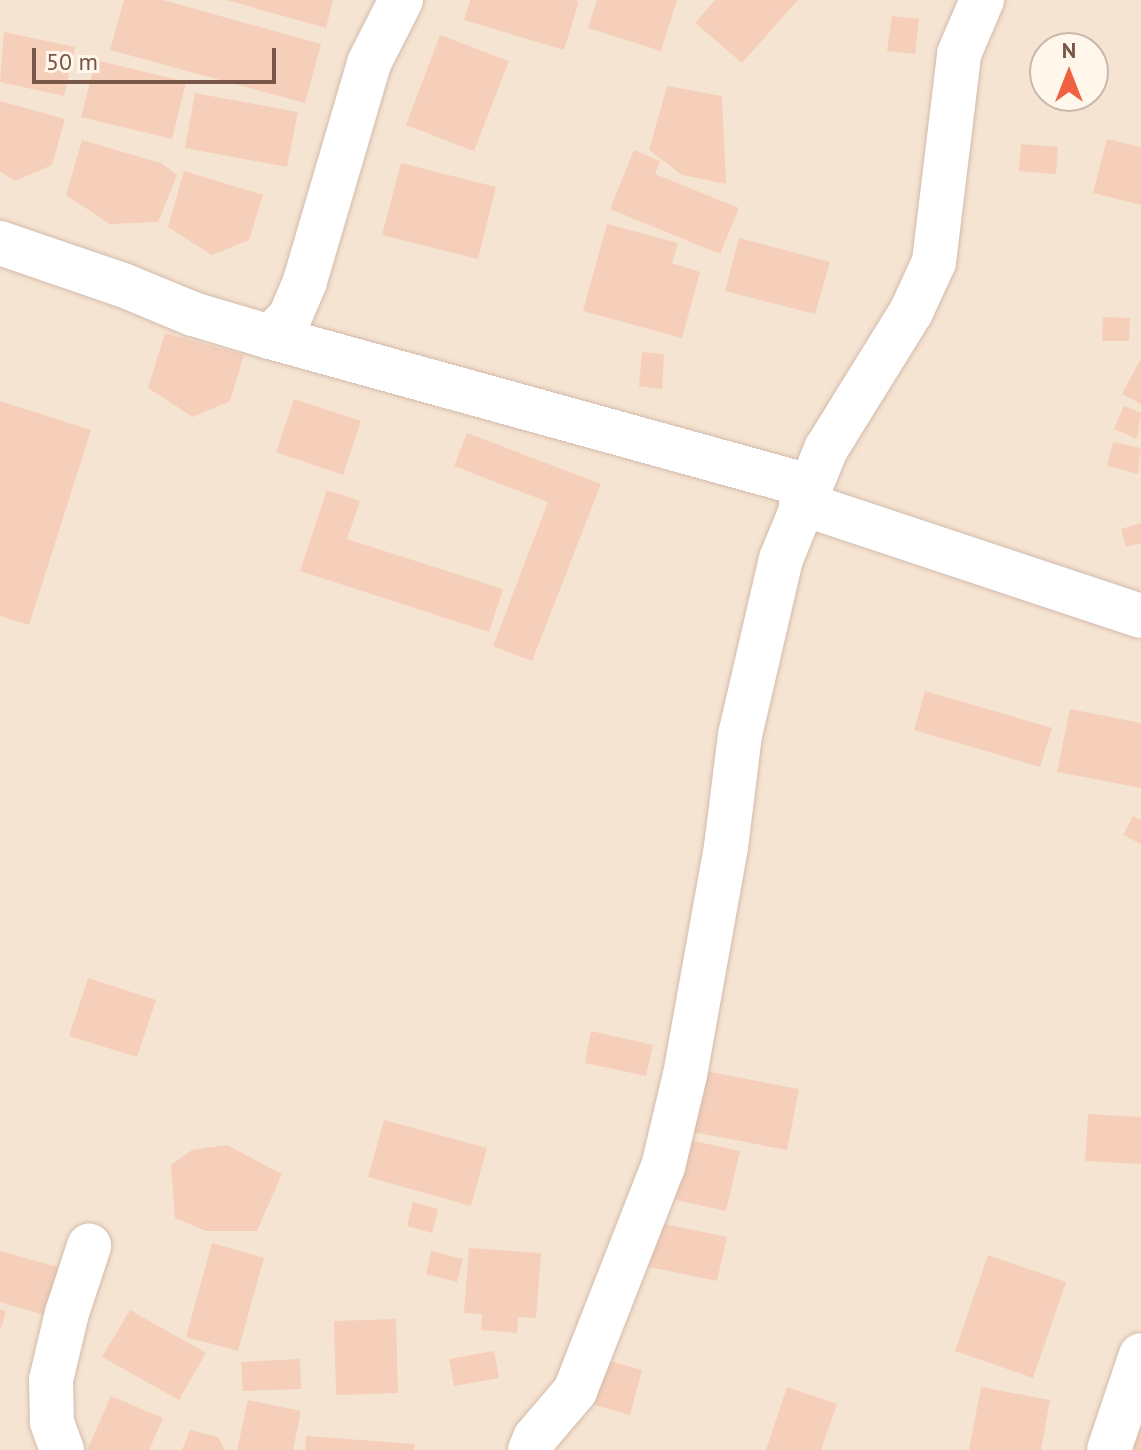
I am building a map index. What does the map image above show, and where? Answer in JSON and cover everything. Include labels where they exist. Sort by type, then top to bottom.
[{"type":"street","points":[[270,337],[290,317],[305,281],[369,63],[401,0]]},
{"type":"street","points":[[544,1446],[575,1391],[663,1167],[685,1075],[726,847],[740,735],[781,559],[826,449],[911,312],[934,262],[959,54],[982,0]]},
{"type":"street","points":[[0,243],[123,285],[193,314],[805,495],[1141,616]]},
{"type":"street","points":[[62,1450],[52,1422],[51,1380],[67,1313],[89,1246]]},
{"type":"street","points":[[1109,1450],[1141,1355]]},
{"type":"shaded area","points":[[0,0],[1141,0],[1141,1450],[0,1450]]},
{"type":"building","points":[[124,0],[163,0],[321,44],[305,103],[110,50]]},
{"type":"building","points":[[227,0],[333,0],[326,28]]},
{"type":"building","points":[[470,0],[579,1],[564,50],[464,20]]},
{"type":"building","points":[[597,0],[677,0],[661,51],[588,28]]},
{"type":"building","points":[[715,0],[798,0],[742,63],[695,23]]},
{"type":"building","points":[[892,16],[919,19],[915,54],[887,51]]},
{"type":"building","points":[[4,32],[75,47],[64,96],[0,82]]},
{"type":"building","points":[[440,35],[509,61],[474,151],[406,125]]},
{"type":"building","points":[[96,60],[186,82],[172,139],[81,117]]},
{"type":"building","points":[[667,86],[722,96],[726,184],[682,175],[649,150]]},
{"type":"building","points":[[195,93],[298,112],[287,167],[185,148]]},
{"type":"building","points":[[0,101],[65,119],[52,165],[15,181],[0,171]]},
{"type":"building","points":[[1107,139],[1141,147],[1141,205],[1093,193]]},
{"type":"building","points":[[82,140],[161,163],[177,175],[158,222],[110,224],[66,195]]},
{"type":"building","points":[[1021,144],[1058,147],[1056,174],[1019,171]]},
{"type":"building","points":[[634,150],[660,161],[655,174],[739,208],[720,254],[610,209]]},
{"type":"building","points":[[401,163],[496,187],[478,259],[382,235]]},
{"type":"building","points":[[184,171],[263,195],[249,240],[212,255],[168,227]]},
{"type":"building","points":[[607,224],[678,243],[672,263],[700,272],[682,338],[583,311]]},
{"type":"building","points":[[739,238],[830,262],[815,314],[725,291]]},
{"type":"building","points":[[1103,317],[1130,318],[1129,341],[1102,341]]},
{"type":"building","points":[[165,333],[244,355],[230,401],[193,417],[148,388]]},
{"type":"building","points":[[642,352],[664,354],[662,389],[639,386]]},
{"type":"building","points":[[1141,358],[1141,404],[1122,394]]},
{"type":"building","points":[[294,399],[361,421],[343,475],[276,452]]},
{"type":"building","points":[[0,401],[91,430],[29,625],[0,616]]},
{"type":"building","points":[[1124,406],[1141,413],[1137,439],[1114,429]]},
{"type":"building","points":[[467,433],[601,484],[532,661],[493,646],[548,502],[454,466]]},
{"type":"building","points":[[1113,442],[1141,448],[1138,474],[1107,466]]},
{"type":"building","points":[[327,490],[360,501],[347,539],[503,589],[489,632],[300,571]]},
{"type":"building","points":[[1141,523],[1141,543],[1126,547],[1121,529]]},
{"type":"building","points":[[925,691],[1052,728],[1040,767],[914,730]]},
{"type":"building","points":[[1070,709],[1141,723],[1141,788],[1057,772]]},
{"type":"building","points":[[1133,816],[1141,820],[1141,844],[1123,835]]},
{"type":"building","points":[[88,978],[156,1000],[137,1057],[69,1036]]},
{"type":"building","points":[[591,1031],[653,1045],[646,1076],[585,1063]]},
{"type":"building","points":[[705,1071],[799,1089],[787,1150],[693,1132]]},
{"type":"building","points":[[1088,1114],[1141,1117],[1141,1164],[1085,1161]]},
{"type":"building","points":[[384,1120],[487,1148],[471,1206],[368,1177]]},
{"type":"building","points":[[685,1139],[740,1151],[726,1211],[672,1199]]},
{"type":"building","points":[[227,1145],[282,1174],[257,1231],[206,1231],[175,1218],[171,1165],[192,1150]]},
{"type":"building","points":[[413,1202],[438,1209],[432,1233],[407,1226]]},
{"type":"building","points":[[650,1221],[727,1237],[717,1281],[640,1265]]},
{"type":"building","points":[[212,1243],[264,1258],[238,1351],[186,1337]]},
{"type":"building","points":[[469,1248],[541,1253],[536,1318],[518,1317],[517,1333],[481,1330],[482,1314],[464,1313]]},
{"type":"building","points":[[0,1251],[65,1269],[51,1317],[0,1302]]},
{"type":"building","points":[[431,1251],[463,1259],[457,1282],[426,1274]]},
{"type":"building","points":[[988,1255],[1066,1282],[1033,1378],[955,1351]]},
{"type":"building","points":[[0,1309],[6,1311],[1,1328],[0,1328]]},
{"type":"building","points":[[130,1310],[206,1353],[179,1400],[102,1357]]},
{"type":"building","points":[[396,1319],[398,1393],[336,1395],[334,1321]]},
{"type":"building","points":[[494,1351],[499,1378],[454,1386],[449,1359]]},
{"type":"building","points":[[300,1359],[301,1389],[243,1391],[241,1362]]},
{"type":"building","points":[[607,1360],[642,1370],[630,1415],[595,1405]]},
{"type":"building","points":[[787,1387],[837,1404],[821,1450],[766,1450]]},
{"type":"building","points":[[981,1387],[1050,1400],[1041,1450],[969,1450]]},
{"type":"building","points":[[111,1396],[163,1418],[149,1450],[87,1450]]},
{"type":"building","points":[[248,1400],[301,1411],[293,1450],[237,1450]]},
{"type":"building","points":[[1141,1428],[1141,1450],[1135,1450],[1133,1449]]},
{"type":"building","points":[[190,1430],[218,1437],[225,1450],[182,1450]]},
{"type":"building","points":[[306,1436],[415,1444],[414,1450],[305,1450]]}]
